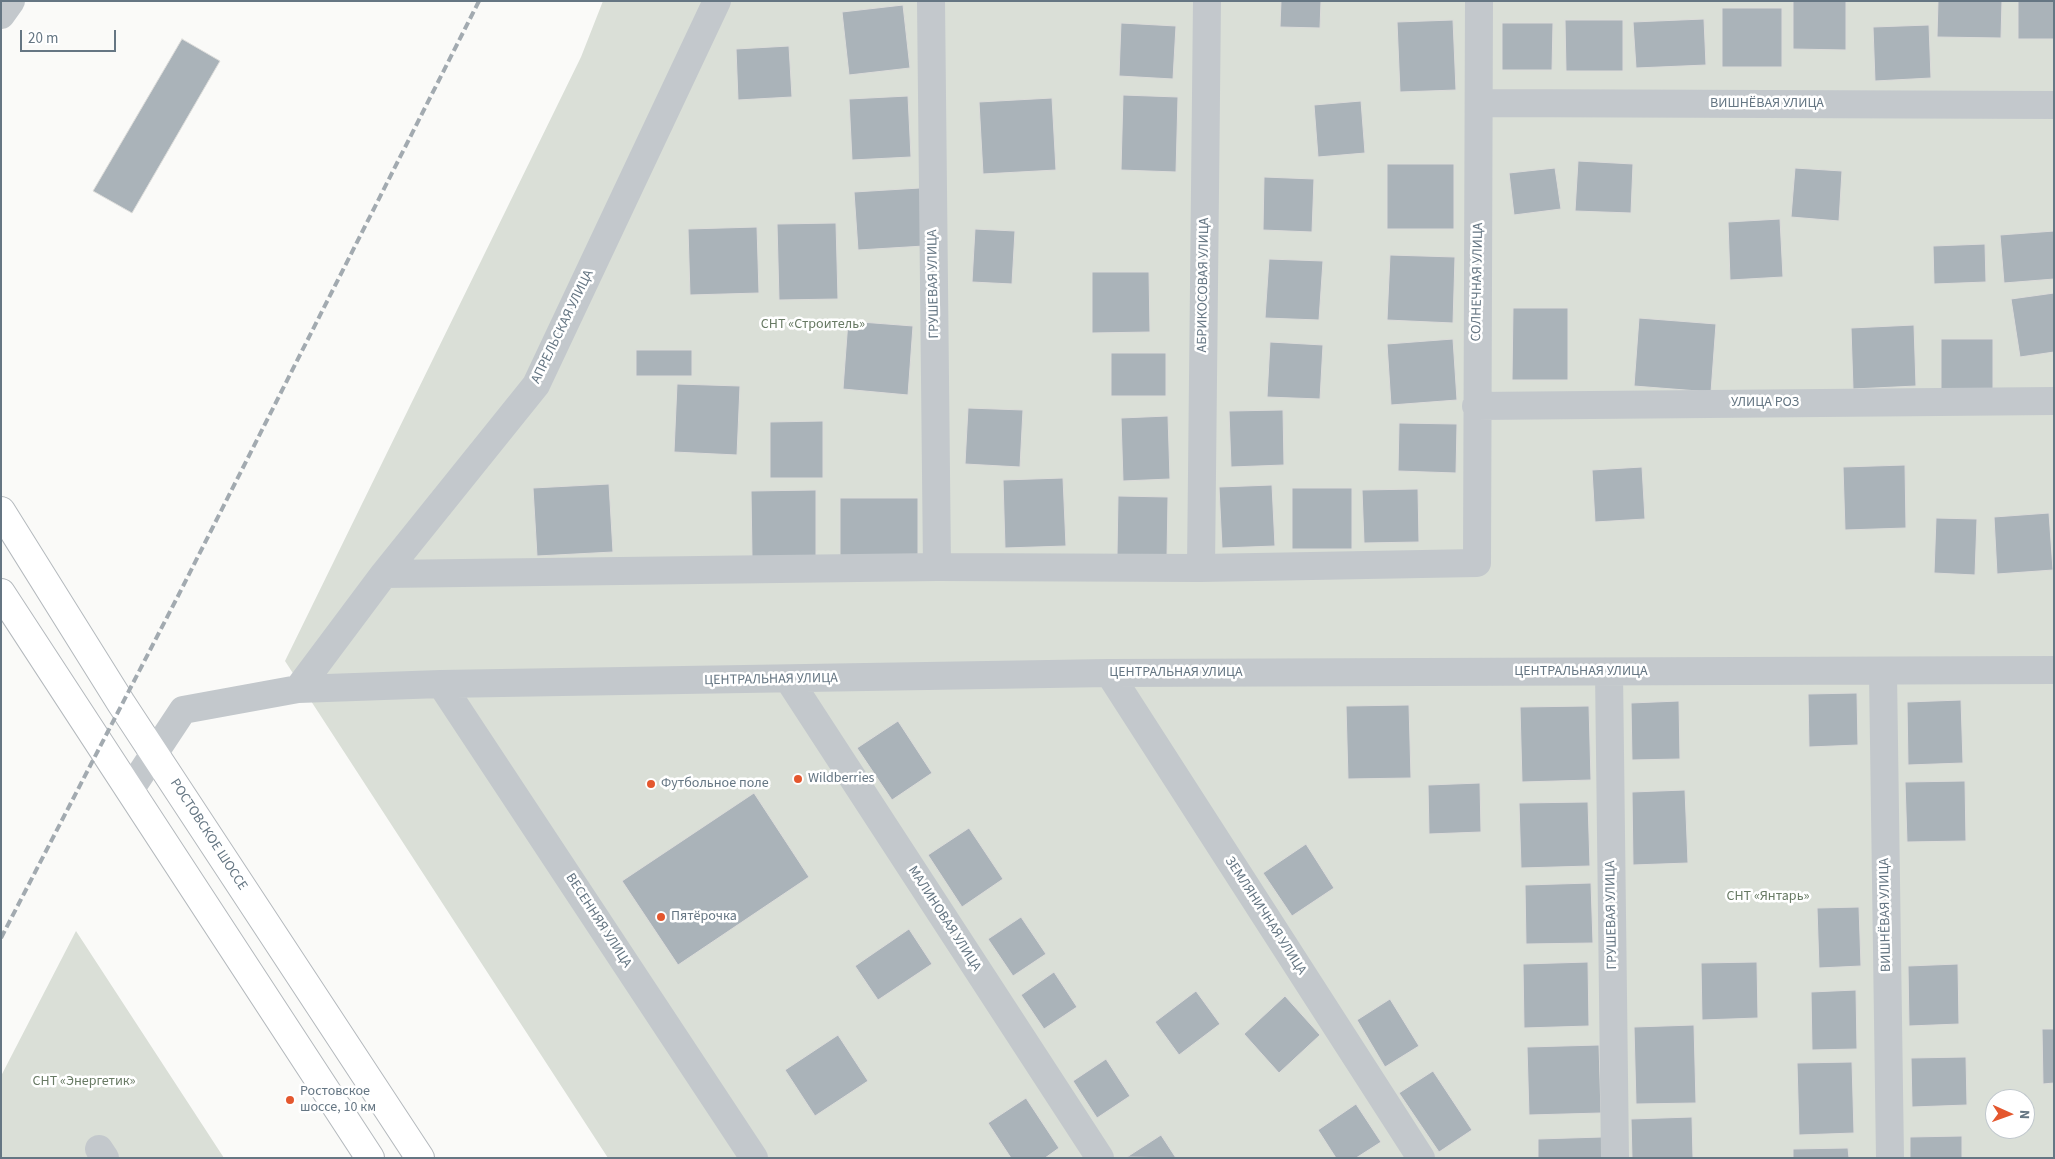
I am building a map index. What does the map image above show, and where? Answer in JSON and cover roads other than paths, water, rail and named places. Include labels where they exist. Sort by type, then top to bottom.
[{"type":"highway","name":"РОСТОВСКОЕ ШОССЕ","points":[[1,510],[154,752],[420,1158]]},
{"type":"highway","points":[[1,593],[370,1158]]},
{"type":"street","points":[[1,15],[12,1]]},
{"type":"street","name":"АПРЕЛЬСКАЯ УЛИЦА","points":[[298,689],[384,574],[536,386],[718,1]]},
{"type":"street","name":"ГРУШЕВАЯ УЛИЦА","points":[[931,1],[937,567]]},
{"type":"street","name":"АБРИКОСОВАЯ УЛИЦА","points":[[1201,568],[1207,1]]},
{"type":"street","name":"СОЛНЕЧНАЯ УЛИЦА","points":[[1201,568],[1477,563],[1476,406],[1480,103],[1479,1]]},
{"type":"street","name":"ВИШНЁВАЯ УЛИЦА","points":[[1480,103],[2054,105]]},
{"type":"street","name":"УЛИЦА РОЗ","points":[[1476,406],[2054,401]]},
{"type":"street","points":[[384,574],[937,567],[1201,568]]},
{"type":"street","name":"ЦЕНТРАЛЬНАЯ УЛИЦА","points":[[130,790],[183,710],[298,689],[442,684],[788,680],[1110,673],[1883,673],[2054,670]]},
{"type":"street","name":"ГРУШЕВАЯ УЛИЦА","points":[[1608,672],[1615,1158]]},
{"type":"street","name":"ЗЕМЛЯНИЧНАЯ УЛИЦА","points":[[1110,673],[1421,1158]]},
{"type":"street","name":"ВИШНЁВАЯ УЛИЦА","points":[[1883,673],[1890,1158]]},
{"type":"street","name":"МАЛИНОВАЯ УЛИЦА","points":[[788,680],[1100,1158]]},
{"type":"street","name":"ВЕСЕННЯЯ УЛИЦА","points":[[442,684],[754,1158]]},
{"type":"railway","points":[[1,938],[177,598],[479,1]]},
{"type":"place","name":"Wildberries","points":[[798,779]]},
{"type":"place","name":"Футбольное поле","points":[[651,784]]},
{"type":"place","name":"Пятёрочка","points":[[661,917]]},
{"type":"place","name":"Ростовское шоссе, 10 км","points":[[290,1100]]},
{"type":"park label","name":"СНТ «Строитель»","points":[[813,325]]},
{"type":"park label","name":"СНТ «Янтарь»","points":[[1768,897]]},
{"type":"park label","name":"СНТ «Энергетик»","points":[[84,1082]]}]
